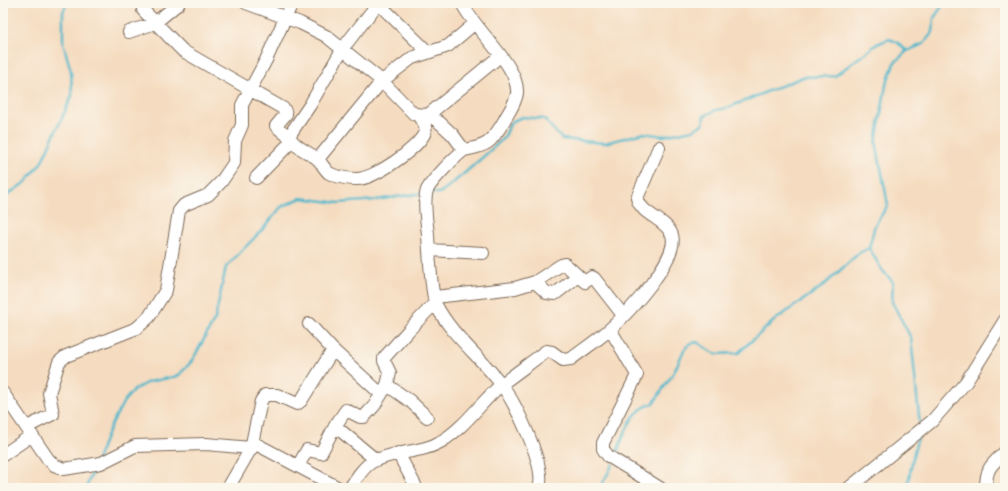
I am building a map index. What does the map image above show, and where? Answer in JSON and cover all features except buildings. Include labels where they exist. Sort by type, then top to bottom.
[{"type":"street","points":[[129,32],[155,22],[179,3]]},
{"type":"street","points":[[246,3],[300,23],[326,36],[343,48],[382,81],[414,114],[423,115],[439,122],[453,135],[464,150]]},
{"type":"street","points":[[3,455],[29,431],[53,414],[48,393],[59,362],[66,356],[137,328],[149,317],[158,304],[166,290],[179,211],[184,205],[208,195],[221,182],[234,163],[235,141],[242,125],[242,105],[286,19],[292,3]]},
{"type":"street","points":[[462,3],[474,24],[513,73],[517,92],[515,100],[488,144],[464,150],[454,158],[427,194],[429,250],[435,300],[473,354],[502,385],[530,437],[538,463],[539,488]]},
{"type":"street","points":[[256,178],[291,139],[290,134],[310,105],[343,48],[376,6],[382,7],[428,52]]},
{"type":"street","points":[[143,10],[183,51],[251,88],[286,111],[286,114],[276,126],[318,159],[329,173],[356,179],[366,178],[405,154],[425,131],[423,115]]},
{"type":"street","points":[[318,159],[382,81],[405,62],[428,52],[448,46],[474,24]]},
{"type":"street","points":[[423,115],[500,56]]},
{"type":"street","points":[[350,488],[358,476],[371,462],[398,453],[429,448],[443,440],[463,424],[502,385],[546,351],[567,361],[610,329],[623,315],[661,270],[673,242],[672,234],[666,226],[640,204],[638,198],[659,147]]},
{"type":"street","points":[[429,250],[483,253]]},
{"type":"street","points":[[298,466],[307,450],[322,453],[335,426],[346,410],[360,417],[364,417],[374,406],[391,376],[390,369],[384,362],[386,356],[435,300],[515,288],[535,282],[561,265],[565,264],[585,282],[592,277],[594,278],[623,315]]},
{"type":"street","points":[[535,282],[548,293],[555,294],[578,276]]},
{"type":"street","points":[[849,488],[916,432],[932,421],[966,382],[1005,320]]},
{"type":"street","points":[[309,324],[333,350],[384,389],[410,401],[427,417]]},
{"type":"street","points":[[610,329],[637,375],[603,443],[603,449],[608,456],[660,488]]},
{"type":"street","points":[[228,488],[251,448],[261,401],[265,395],[277,395],[297,404],[302,401],[333,350]]},
{"type":"street","points":[[3,393],[48,459],[54,465],[64,469],[101,463],[135,446],[202,444],[251,448],[256,444],[339,488]]},
{"type":"street","points":[[335,426],[376,460]]},
{"type":"street","points":[[986,488],[986,475],[988,470],[1005,452]]},
{"type":"street","points":[[398,453],[415,485]]},
{"type":"waterway","points":[[3,198],[26,182],[41,163],[72,96],[71,71],[63,43],[63,12],[67,3]]},
{"type":"waterway","points":[[920,426],[911,338],[892,302],[893,282],[882,270],[869,248],[875,225],[888,205],[876,142],[886,85],[894,63],[907,51],[923,44],[933,32],[934,18],[942,6],[948,3]]},
{"type":"waterway","points":[[430,193],[439,193],[473,166],[505,136],[511,122],[522,117],[544,119],[562,139],[605,143],[644,133],[663,136],[693,130],[703,124],[704,116],[716,110],[727,108],[803,77],[835,76],[877,44],[889,39],[897,42],[907,51]]},
{"type":"waterway","points":[[97,460],[110,427],[124,401],[135,389],[148,382],[178,376],[192,361],[215,319],[226,267],[263,229],[281,207],[301,198],[339,203],[376,200],[423,193]]},
{"type":"waterway","points":[[615,457],[628,425],[638,411],[653,404],[674,372],[684,350],[689,344],[697,342],[717,354],[738,353],[775,320],[823,286],[859,253],[869,248]]},
{"type":"waterway","points":[[907,488],[918,438]]},
{"type":"waterway","points":[[600,488],[613,464]]},
{"type":"waterway","points":[[86,488],[94,468]]}]
